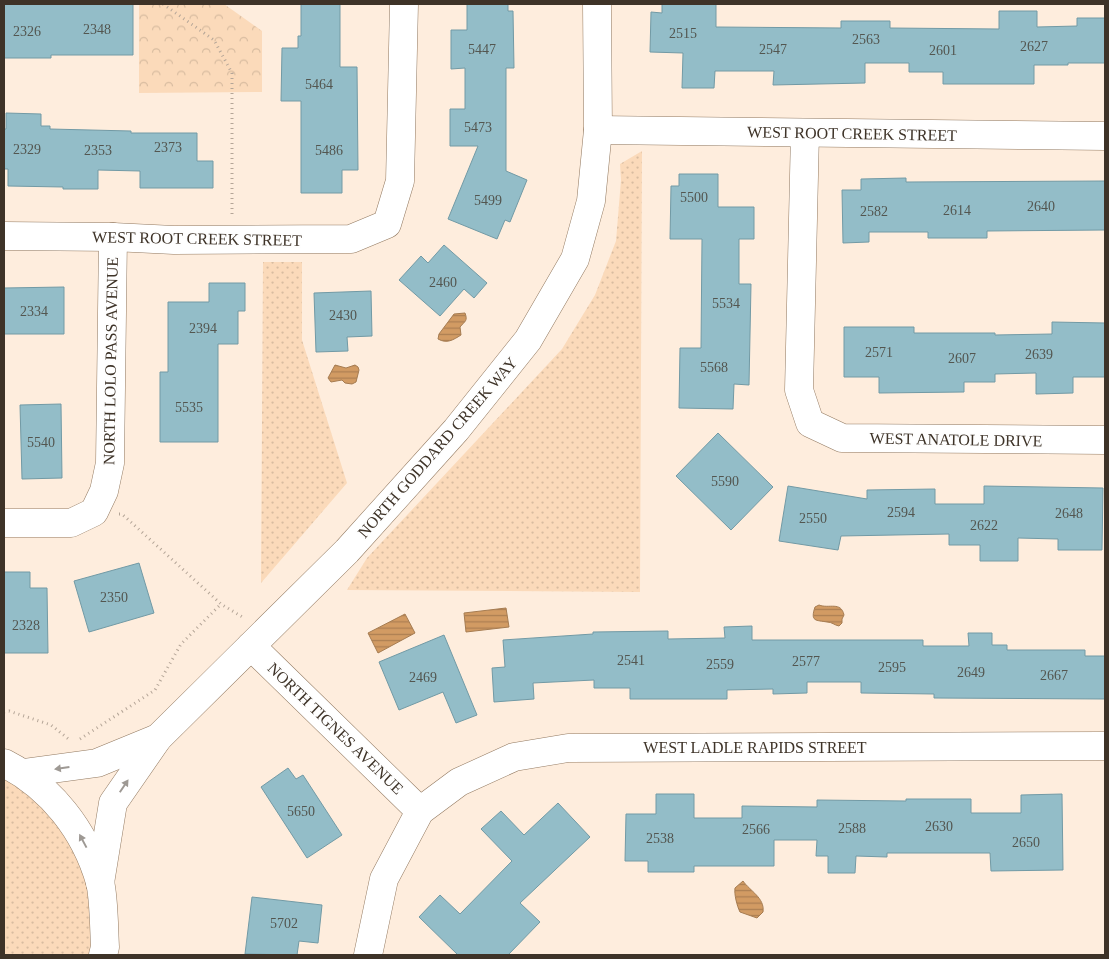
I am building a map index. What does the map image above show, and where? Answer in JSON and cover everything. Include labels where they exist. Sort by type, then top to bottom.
[{"type":"street","name":"WEST ROOT CREEK STREET","points":[[4,236],[113,237],[174,240],[351,239],[387,224],[400,181],[404,4]]},
{"type":"street","name":"NORTH GODDARD CREEK WAY","points":[[100,883],[113,803],[158,738],[347,551],[450,437],[528,340],[575,260],[591,201],[598,130],[598,4]]},
{"type":"street","name":"WEST ROOT CREEK STREET","points":[[598,130],[1105,136]]},
{"type":"street","name":"WEST ANATOLE DRIVE","points":[[805,132],[799,390],[810,423],[842,438],[1105,440]]},
{"type":"street","name":"NORTH LOLO PASS AVENUE","points":[[94,512],[104,491],[110,463],[113,237]]},
{"type":"street","points":[[4,523],[71,523],[94,512]]},
{"type":"street","name":"NORTH TIGNES AVENUE","points":[[258,639],[420,810]]},
{"type":"street","name":"NORTH GODDARD CREEK WAY","points":[[14,768],[97,763],[158,738]]},
{"type":"street","name":"WEST LADLE RAPIDS STREET","points":[[420,810],[459,782],[514,757],[568,748],[1105,746]]},
{"type":"street","points":[[14,768],[58,803],[84,840],[100,883],[105,947],[103,955]]},
{"type":"street","points":[[368,955],[384,879],[420,810]]},
{"type":"path","points":[[163,4],[214,40],[232,73],[232,240]]},
{"type":"path","points":[[94,512],[122,514],[258,639]]},
{"type":"path","points":[[4,712],[9,711],[51,725],[74,744],[155,690],[181,644],[221,604]]},
{"type":"green space","points":[[139,4],[224,4],[262,31],[262,92],[139,93]]},
{"type":"green space","points":[[642,151],[640,592],[347,590],[367,558],[562,349],[595,295],[616,241],[621,180],[620,164]]},
{"type":"green space","points":[[263,262],[302,262],[302,340],[347,483],[261,583]]},
{"type":"green space","points":[[4,771],[64,825],[91,885],[93,955],[4,955]]},
{"type":"shaded area","points":[[465,313],[465,322],[460,327],[461,335],[453,340],[438,339],[439,334],[454,314]]},
{"type":"shaded area","points":[[335,365],[346,368],[355,365],[358,367],[356,382],[352,384],[345,383],[342,380],[331,382],[328,378]]},
{"type":"shaded area","points":[[819,605],[840,608],[844,615],[842,623],[839,626],[815,619],[813,615],[815,607]]},
{"type":"shaded area","points":[[506,608],[509,627],[466,632],[464,613]]},
{"type":"shaded area","points":[[405,614],[415,633],[378,653],[368,633]]},
{"type":"shaded area","points":[[743,881],[762,903],[763,912],[757,918],[740,912],[735,897],[735,888]]},
{"type":"building","points":[[4,4],[133,4],[133,55],[51,55],[51,58],[4,58]]},
{"type":"building","points":[[301,4],[340,4],[340,67],[357,67],[358,170],[342,170],[342,193],[301,193],[301,101],[281,101],[282,48],[298,48],[298,36],[301,36]]},
{"type":"building","points":[[467,4],[508,4],[508,11],[513,11],[514,68],[506,68],[506,171],[527,180],[510,222],[505,220],[497,239],[448,219],[478,146],[450,146],[450,109],[465,109],[465,68],[451,69],[451,30],[467,30]]},
{"type":"building","points":[[662,4],[716,4],[716,27],[841,28],[841,21],[890,21],[890,28],[999,29],[999,11],[1037,11],[1037,27],[1077,26],[1077,18],[1105,18],[1105,63],[1034,65],[1034,84],[943,84],[943,72],[909,72],[909,63],[865,63],[865,83],[773,85],[774,71],[715,71],[714,88],[682,88],[683,53],[650,52],[651,12],[662,13]]},
{"type":"building","points":[[6,113],[41,114],[41,126],[50,126],[50,129],[131,131],[131,133],[197,133],[197,161],[213,161],[213,188],[140,188],[140,171],[98,170],[98,189],[8,186],[8,169],[4,169]]},
{"type":"building","points":[[679,174],[718,174],[718,207],[754,207],[754,239],[739,239],[739,284],[751,284],[749,385],[734,384],[733,409],[679,408],[680,348],[701,348],[702,239],[670,239],[671,186],[679,186]]},
{"type":"building","points":[[906,178],[906,182],[1105,181],[1105,230],[987,231],[987,238],[928,238],[928,232],[869,232],[869,242],[843,243],[842,190],[861,190],[861,179]]},
{"type":"building","points":[[444,245],[487,283],[474,298],[464,289],[440,316],[399,280],[421,256],[428,263]]},
{"type":"building","points":[[209,283],[245,283],[245,311],[238,311],[238,344],[218,344],[218,442],[160,442],[160,372],[168,372],[168,302],[209,302]]},
{"type":"building","points":[[64,287],[64,334],[4,334],[4,288]]},
{"type":"building","points":[[371,291],[372,336],[347,337],[348,351],[316,352],[314,293]]},
{"type":"building","points":[[1052,322],[1105,323],[1105,377],[1073,377],[1073,393],[1036,394],[1036,373],[995,374],[995,382],[964,382],[964,392],[879,393],[879,377],[844,377],[844,327],[914,327],[914,333],[1052,334]]},
{"type":"building","points":[[61,404],[62,478],[22,479],[20,405]]},
{"type":"building","points":[[718,433],[773,487],[731,530],[676,476]]},
{"type":"building","points":[[788,486],[867,499],[867,490],[935,489],[935,504],[984,504],[984,486],[1103,488],[1102,550],[1058,550],[1058,539],[1018,538],[1018,561],[980,561],[980,545],[949,545],[949,534],[841,536],[838,550],[779,541]]},
{"type":"building","points":[[139,563],[154,613],[89,632],[74,581]]},
{"type":"building","points":[[4,572],[30,572],[30,588],[47,588],[48,653],[4,653]]},
{"type":"building","points":[[752,626],[752,640],[923,640],[923,646],[969,646],[968,633],[992,633],[992,645],[1007,645],[1007,650],[1085,650],[1085,656],[1105,656],[1105,699],[934,698],[934,694],[861,693],[861,682],[807,682],[807,693],[773,694],[773,689],[727,690],[727,699],[630,699],[630,688],[594,688],[594,680],[533,683],[534,699],[494,702],[492,668],[505,667],[503,640],[593,634],[593,632],[668,631],[668,639],[725,638],[724,627]]},
{"type":"building","points":[[444,635],[477,715],[456,723],[443,692],[399,710],[379,662]]},
{"type":"building","points":[[288,768],[296,779],[303,775],[342,835],[307,858],[261,787]]},
{"type":"building","points":[[656,794],[694,794],[694,818],[742,818],[742,806],[817,807],[817,800],[906,801],[906,799],[971,799],[971,813],[1021,813],[1021,795],[1062,794],[1063,870],[991,871],[990,853],[887,853],[887,857],[856,856],[855,873],[828,873],[828,856],[816,856],[817,840],[774,840],[774,866],[694,866],[694,872],[648,872],[648,861],[625,861],[626,814],[656,814]]},
{"type":"building","points":[[558,803],[590,837],[520,903],[540,922],[508,955],[458,955],[419,917],[440,895],[460,914],[512,861],[481,829],[501,811],[524,835]]},
{"type":"building","points":[[252,897],[322,905],[318,943],[299,941],[297,955],[245,954]]}]
